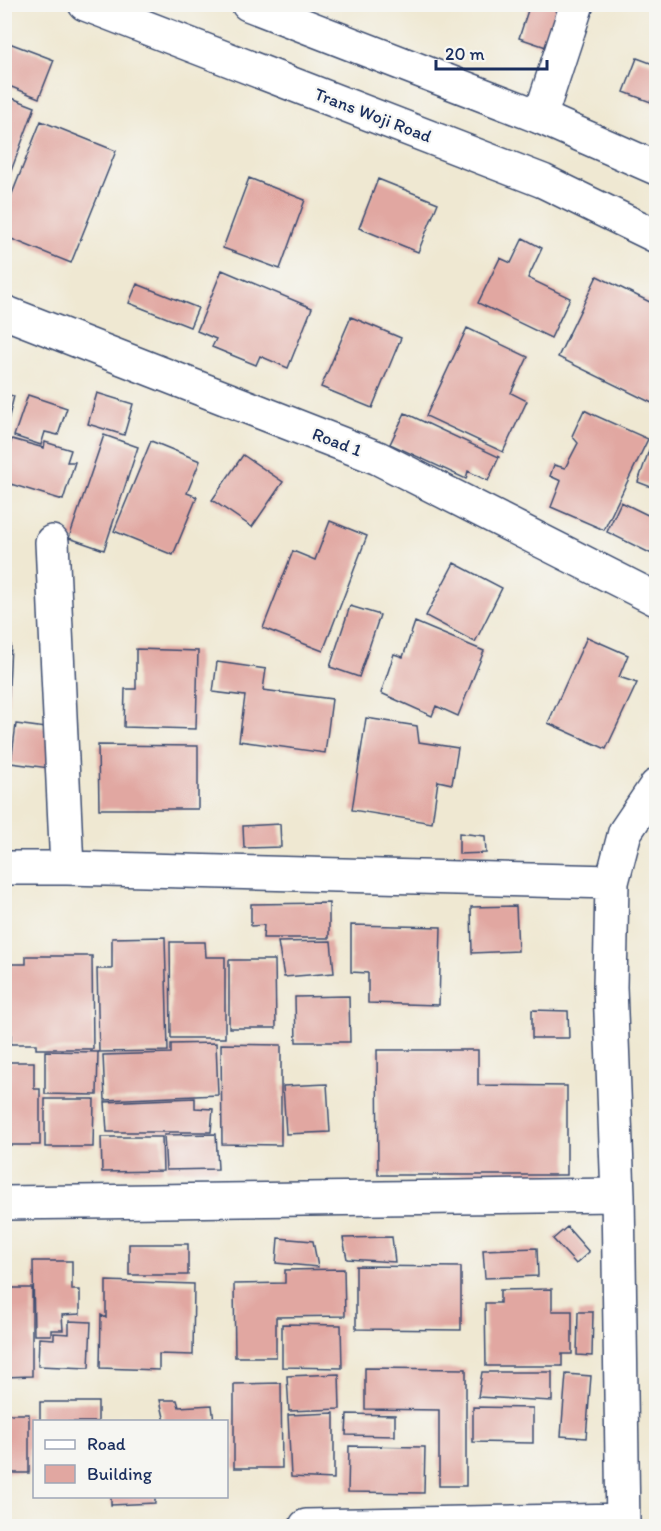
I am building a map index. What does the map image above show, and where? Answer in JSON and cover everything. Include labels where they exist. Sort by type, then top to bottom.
[{"type":"street","name":"Trans Woji Road","points":[[85,4],[543,181],[657,236]]},
{"type":"street","points":[[249,4],[540,117],[657,168]]},
{"type":"street","points":[[540,117],[577,4]]},
{"type":"street","name":"Road 1","points":[[4,312],[378,458],[657,599]]},
{"type":"street","points":[[52,542],[67,868]]},
{"type":"street","points":[[306,1527],[623,1523],[618,1195],[610,987],[612,882],[625,832],[652,790],[657,786]]},
{"type":"street","points":[[4,868],[612,882]]},
{"type":"street","points":[[4,1203],[618,1195]]},
{"type":"building","points":[[530,4],[561,4],[546,47],[519,38]]},
{"type":"building","points":[[4,41],[54,60],[39,98],[4,84]]},
{"type":"building","points":[[637,58],[656,65],[656,104],[624,92]]},
{"type":"building","points":[[4,95],[35,107],[5,187],[4,187]]},
{"type":"building","points":[[41,121],[116,151],[71,263],[4,236],[4,214]]},
{"type":"building","points":[[249,178],[305,200],[280,269],[223,248]]},
{"type":"building","points":[[378,179],[438,203],[418,252],[359,228]]},
{"type":"building","points":[[523,238],[542,248],[528,278],[570,298],[551,338],[478,303],[500,258],[511,263]]},
{"type":"building","points":[[222,270],[312,308],[288,368],[260,356],[256,365],[212,347],[216,339],[197,331]]},
{"type":"building","points":[[597,276],[656,305],[656,405],[558,357]]},
{"type":"building","points":[[137,284],[198,308],[190,327],[129,303]]},
{"type":"building","points":[[351,317],[401,338],[372,408],[321,387]]},
{"type":"building","points":[[467,328],[528,357],[511,393],[527,401],[503,452],[426,416]]},
{"type":"building","points":[[97,393],[133,404],[124,435],[88,424]]},
{"type":"building","points":[[4,394],[14,396],[5,433],[4,432]]},
{"type":"building","points":[[28,395],[67,408],[58,435],[45,432],[41,445],[14,436]]},
{"type":"building","points":[[584,410],[648,439],[604,530],[551,507],[561,481],[550,476],[554,465],[565,468],[578,443],[572,436]]},
{"type":"building","points":[[405,413],[499,457],[488,481],[468,471],[466,479],[390,444]]},
{"type":"building","points":[[104,435],[138,447],[104,550],[69,538]]},
{"type":"building","points":[[12,439],[44,448],[45,442],[71,450],[67,462],[75,462],[63,500],[4,482],[4,463]]},
{"type":"building","points":[[151,441],[200,461],[187,493],[197,497],[173,555],[114,531]]},
{"type":"building","points":[[649,450],[656,454],[656,489],[638,482]]},
{"type":"building","points":[[243,455],[283,482],[252,527],[212,500]]},
{"type":"building","points":[[4,498],[10,499],[5,518],[4,518]]},
{"type":"building","points":[[621,502],[656,519],[656,556],[607,532]]},
{"type":"building","points":[[330,521],[367,536],[323,651],[263,628],[293,551],[315,560]]},
{"type":"building","points":[[454,563],[502,588],[475,642],[426,616]]},
{"type":"building","points":[[350,606],[380,615],[359,677],[330,667]]},
{"type":"building","points":[[415,622],[484,651],[458,716],[436,706],[432,716],[381,693],[394,654],[403,657]]},
{"type":"building","points":[[587,637],[628,655],[619,677],[637,683],[606,749],[548,723]]},
{"type":"building","points":[[4,645],[11,645],[8,707],[4,707]]},
{"type":"building","points":[[136,649],[198,651],[196,729],[124,727],[125,689],[136,689]]},
{"type":"building","points":[[217,662],[266,669],[263,690],[332,699],[325,753],[239,741],[245,696],[213,692]]},
{"type":"building","points":[[366,718],[417,726],[419,742],[458,748],[452,784],[438,781],[432,823],[352,810]]},
{"type":"building","points":[[4,723],[7,723],[6,768],[4,767]]},
{"type":"building","points":[[16,724],[53,729],[49,768],[11,763]]},
{"type":"building","points":[[98,745],[198,746],[198,809],[99,809]]},
{"type":"building","points":[[280,824],[281,847],[244,848],[243,826]]},
{"type":"building","points":[[459,833],[485,836],[486,853],[459,854]]},
{"type":"building","points":[[329,903],[329,938],[263,938],[264,925],[251,926],[251,904]]},
{"type":"building","points":[[516,906],[518,951],[472,953],[471,907]]},
{"type":"building","points":[[351,925],[441,927],[439,1005],[368,1003],[368,973],[351,972]]},
{"type":"building","points":[[165,937],[168,1051],[99,1052],[97,969],[112,969],[112,938]]},
{"type":"building","points":[[331,941],[334,973],[284,977],[278,942]]},
{"type":"building","points":[[170,942],[205,942],[206,957],[225,957],[225,1038],[171,1038]]},
{"type":"building","points":[[26,956],[92,956],[93,1049],[36,1049],[36,1044],[11,1044],[11,1035],[4,1035],[5,964],[26,964]]},
{"type":"building","points":[[229,960],[275,960],[276,1028],[229,1028]]},
{"type":"building","points":[[349,996],[350,1042],[296,1042],[295,997]]},
{"type":"building","points":[[532,1010],[568,1011],[569,1038],[532,1038]]},
{"type":"building","points":[[216,1043],[218,1095],[105,1100],[103,1055],[171,1053],[171,1044]]},
{"type":"building","points":[[221,1044],[281,1045],[281,1145],[222,1144]]},
{"type":"building","points":[[377,1050],[478,1050],[478,1085],[567,1086],[567,1175],[378,1175]]},
{"type":"building","points":[[45,1051],[98,1052],[97,1095],[45,1094]]},
{"type":"building","points":[[4,1062],[34,1062],[34,1089],[40,1089],[40,1145],[4,1145]]},
{"type":"building","points":[[327,1084],[330,1132],[286,1134],[283,1086]]},
{"type":"building","points":[[195,1098],[195,1108],[213,1109],[211,1132],[107,1132],[105,1102]]},
{"type":"building","points":[[45,1099],[94,1099],[93,1147],[45,1147]]},
{"type":"building","points":[[216,1134],[218,1169],[166,1170],[164,1135]]},
{"type":"building","points":[[101,1137],[162,1137],[163,1171],[102,1172]]},
{"type":"building","points":[[567,1227],[589,1252],[576,1264],[553,1239]]},
{"type":"building","points":[[392,1237],[395,1262],[347,1259],[343,1238]]},
{"type":"building","points":[[278,1238],[313,1241],[318,1267],[276,1263]]},
{"type":"building","points":[[129,1244],[188,1244],[188,1275],[129,1275]]},
{"type":"building","points":[[537,1248],[538,1276],[485,1278],[483,1250]]},
{"type":"building","points":[[33,1261],[72,1261],[72,1290],[80,1290],[80,1314],[62,1315],[63,1330],[51,1330],[51,1335],[34,1335]]},
{"type":"building","points":[[356,1266],[461,1267],[461,1330],[356,1329]]},
{"type":"building","points":[[344,1269],[345,1316],[276,1317],[276,1357],[235,1357],[234,1284],[285,1283],[285,1270]]},
{"type":"building","points":[[106,1281],[194,1284],[193,1355],[159,1354],[159,1370],[100,1368],[101,1315],[106,1318]]},
{"type":"building","points":[[4,1288],[32,1288],[32,1376],[4,1377]]},
{"type":"building","points":[[552,1289],[552,1311],[572,1311],[572,1354],[562,1354],[562,1366],[486,1366],[485,1303],[500,1303],[500,1290]]},
{"type":"building","points":[[578,1312],[593,1312],[592,1356],[577,1355]]},
{"type":"building","points":[[69,1321],[91,1322],[89,1368],[38,1366],[39,1338],[54,1339],[54,1333],[69,1334]]},
{"type":"building","points":[[282,1324],[341,1325],[342,1368],[282,1367]]},
{"type":"building","points":[[365,1368],[466,1369],[466,1486],[439,1486],[439,1410],[365,1409]]},
{"type":"building","points":[[482,1372],[552,1372],[552,1401],[478,1397]]},
{"type":"building","points":[[339,1374],[340,1409],[289,1411],[287,1376]]},
{"type":"building","points":[[566,1374],[591,1376],[586,1438],[561,1436]]},
{"type":"building","points":[[281,1383],[282,1468],[234,1468],[234,1384]]},
{"type":"building","points":[[160,1400],[177,1400],[179,1407],[212,1405],[214,1420],[165,1420]]},
{"type":"building","points":[[40,1402],[98,1402],[98,1420],[40,1420]]},
{"type":"building","points":[[473,1407],[533,1408],[533,1443],[473,1442]]},
{"type":"building","points":[[334,1413],[334,1479],[291,1477],[288,1415]]},
{"type":"building","points":[[4,1414],[29,1414],[29,1473],[4,1473]]},
{"type":"building","points":[[347,1414],[395,1415],[395,1436],[346,1435]]},
{"type":"building","points":[[349,1446],[425,1447],[424,1493],[348,1492]]},
{"type":"building","points":[[111,1498],[155,1498],[155,1503],[111,1505]]}]
